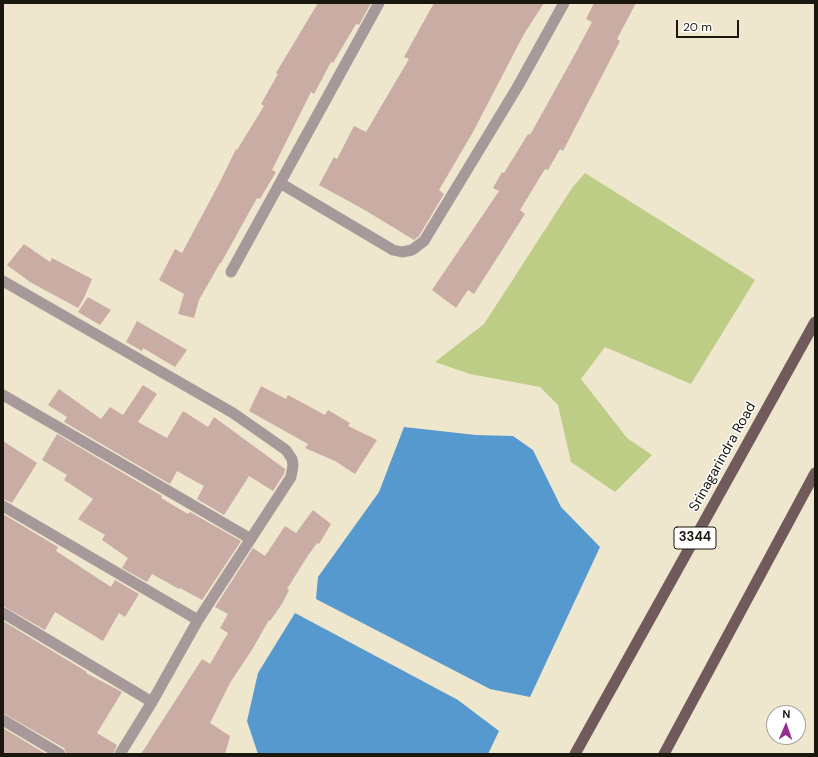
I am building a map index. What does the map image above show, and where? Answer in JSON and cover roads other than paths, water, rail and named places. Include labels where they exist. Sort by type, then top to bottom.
[{"type":"main road","name":"Srinagarindra Road","points":[[575,754],[815,322]]},
{"type":"main road","points":[[664,754],[815,473]]},
{"type":"street","points":[[231,272],[379,3]]},
{"type":"street","points":[[280,183],[393,250],[402,252],[412,250],[424,241],[518,86],[564,3]]},
{"type":"street","points":[[3,281],[233,413],[286,450],[294,465],[291,477],[198,620],[152,702],[120,754]]},
{"type":"street","points":[[3,395],[251,540]]},
{"type":"street","points":[[3,506],[198,620]]},
{"type":"street","points":[[3,613],[152,702]]},
{"type":"street","points":[[3,720],[60,754]]},
{"type":"water","points":[[404,427],[476,435],[513,436],[533,450],[561,507],[600,547],[530,697],[490,689],[316,599],[318,577],[379,492]]},
{"type":"water","points":[[295,613],[458,700],[499,731],[488,754],[258,754],[247,721],[258,673]]}]
